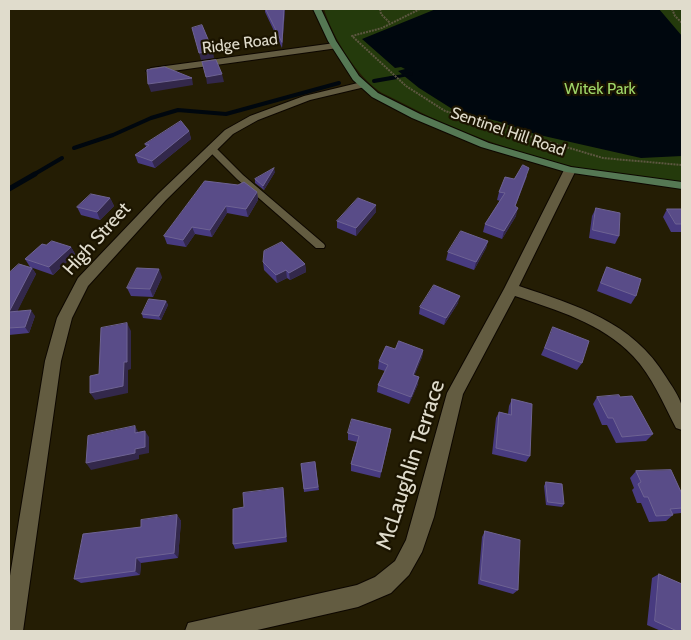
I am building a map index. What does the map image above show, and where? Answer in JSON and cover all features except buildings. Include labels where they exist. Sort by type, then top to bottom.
[{"type":"main road","points":[[317,9],[335,46],[362,85]]},
{"type":"main road","name":"Sentinel Hill Road","points":[[362,85],[393,104],[460,135],[517,155],[570,170],[682,186]]},
{"type":"street","name":"Ridge Road","points":[[148,72],[335,46]]},
{"type":"street","name":"High Street","points":[[12,631],[50,382],[63,320],[73,296],[83,282],[162,197],[229,132],[254,118],[307,98],[362,85]]},
{"type":"street","name":"McLaughlin Terrace","points":[[196,631],[236,624],[358,596],[383,585],[402,568],[415,545],[424,517],[455,393],[511,289],[570,170]]},
{"type":"street","points":[[511,289],[592,320],[627,342],[650,366],[682,422]]},
{"type":"lane","points":[[211,148],[240,177],[320,246]]},
{"type":"path","points":[[380,9],[381,14],[390,23]]},
{"type":"path","points":[[420,9],[390,23],[352,36],[401,82],[445,110],[603,158],[682,165]]},
{"type":"path","points":[[672,9],[675,16],[682,23]]},
{"type":"green space","name":"Witek Park","points":[[324,9],[682,9],[682,184],[624,177],[540,158],[485,140],[420,112],[382,93],[364,77],[347,56],[333,32]]},
{"type":"shaded area","name":"Witek Park","points":[[436,9],[659,9],[682,36],[682,156],[641,158],[535,134],[497,121],[457,112],[419,88],[398,71],[405,69],[401,67],[395,68],[362,39]]},
{"type":"waterway","points":[[390,78],[411,74]]},
{"type":"waterway","points":[[374,81],[397,77]]},
{"type":"waterway","points":[[74,148],[113,135],[151,118],[178,110],[226,114],[339,83]]},
{"type":"waterway","points":[[33,175],[62,158]]},
{"type":"waterway","points":[[9,189],[35,174]]}]
